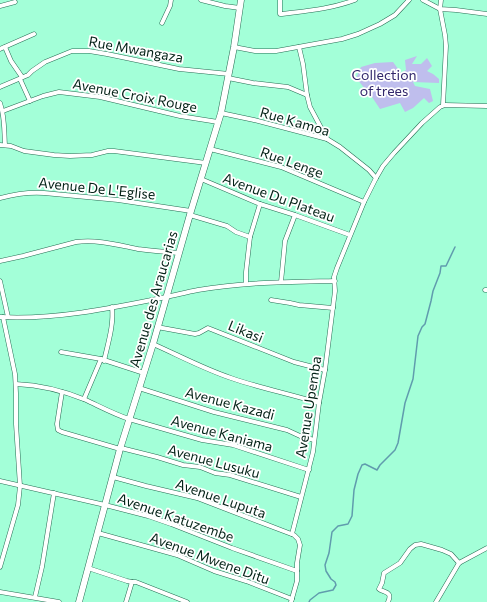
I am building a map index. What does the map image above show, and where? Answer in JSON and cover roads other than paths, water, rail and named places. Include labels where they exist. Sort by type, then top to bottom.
[{"type":"street","points":[[162,24],[171,0]]},
{"type":"street","points":[[201,0],[240,8]]},
{"type":"street","name":"Avenue des Araucarias","points":[[79,602],[120,448],[153,344],[190,213],[221,113],[229,76],[241,0]]},
{"type":"street","points":[[280,0],[280,14],[321,9],[355,0]]},
{"type":"street","points":[[234,47],[260,51],[276,51],[342,38],[380,24],[395,15],[409,0]]},
{"type":"street","points":[[423,0],[440,9],[487,14]]},
{"type":"street","points":[[441,0],[440,9],[446,46],[443,105],[487,106]]},
{"type":"street","points":[[0,6],[15,2]]},
{"type":"street","points":[[0,49],[34,34]]},
{"type":"street","points":[[5,47],[21,78],[30,100]]},
{"type":"street","points":[[299,47],[307,95],[312,112],[327,139]]},
{"type":"street","name":"Rue Mwangaza","points":[[0,87],[30,74],[45,62],[76,51],[97,52],[121,56],[179,69],[229,76],[253,83],[288,87],[307,95]]},
{"type":"street","name":"Avenue Croix Rouge","points":[[3,111],[30,100],[59,92],[100,97],[180,116],[218,122]]},
{"type":"street","points":[[0,103],[4,121],[2,145],[11,146],[24,151],[54,155],[92,155],[114,151],[206,163]]},
{"type":"street","name":"Avenue Upemba","points":[[292,534],[313,452],[319,403],[326,370],[335,291],[335,273],[364,202],[383,166],[422,123],[443,105]]},
{"type":"street","name":"Rue Kamoa","points":[[221,113],[327,139],[358,161],[376,178]]},
{"type":"street","name":"Rue Lenge","points":[[210,149],[281,167],[364,202]]},
{"type":"street","name":"Avenue Du Plateau","points":[[201,179],[260,204],[350,235]]},
{"type":"street","name":"Avenue De L'Eglise","points":[[0,198],[24,193],[44,193],[118,200],[190,213],[227,226],[238,233],[250,237]]},
{"type":"street","points":[[246,283],[250,237],[260,204]]},
{"type":"street","points":[[281,282],[285,241],[295,215]]},
{"type":"street","points":[[0,261],[83,241],[145,250],[179,253]]},
{"type":"street","points":[[0,281],[8,317]]},
{"type":"street","points":[[0,567],[18,505],[20,486],[15,374],[1,317],[33,318],[76,313],[198,290],[246,283],[334,281]]},
{"type":"street","points":[[271,300],[290,302],[299,305],[333,308]]},
{"type":"street","points":[[84,400],[103,360],[110,338],[113,317],[112,307]]},
{"type":"street","name":"Likasi","points":[[157,327],[195,334],[208,328],[294,362],[326,370]]},
{"type":"street","points":[[153,344],[221,375],[248,384],[319,403]]},
{"type":"street","points":[[61,352],[103,360],[144,373]]},
{"type":"street","name":"Avenue Kaniama","points":[[16,384],[36,386],[62,392],[129,419],[202,440],[233,445],[309,470]]},
{"type":"street","name":"Avenue Kazadi","points":[[139,388],[221,413],[287,430],[314,440]]},
{"type":"street","name":"Avenue Lusuku","points":[[62,392],[58,424],[58,430],[60,431],[183,465],[235,477],[302,497]]},
{"type":"street","name":"Avenue Luputa","points":[[112,477],[195,498],[292,534],[298,539],[300,545],[297,571]]},
{"type":"street","name":"Avenue Katuzembe","points":[[0,481],[148,516],[297,571]]},
{"type":"street","points":[[36,597],[54,493]]},
{"type":"street","name":"Avenue Mwene Ditu","points":[[98,533],[177,555],[214,571],[246,581],[291,601]]},
{"type":"street","points":[[388,602],[390,599],[388,593],[379,589],[382,583],[383,575],[385,572],[400,563],[410,549],[415,545],[421,544],[442,550],[451,554],[459,563]]},
{"type":"street","points":[[436,602],[459,563],[487,548]]},
{"type":"street","points":[[88,568],[136,582],[187,602]]},
{"type":"street","points":[[291,601],[297,581],[297,571]]},
{"type":"street","points":[[126,602],[132,582]]},
{"type":"street","points":[[0,592],[59,602]]},
{"type":"street","points":[[29,602],[30,596]]},
{"type":"street","points":[[170,602],[173,597]]},
{"type":"waterway","points":[[309,602],[319,593],[333,590],[336,585],[326,571],[325,565],[329,553],[332,532],[338,526],[348,524],[352,516],[354,490],[362,465],[365,464],[377,470],[395,450],[398,443],[405,403],[413,379],[418,336],[425,324],[441,266],[446,266],[455,247]]},
{"type":"park label","name":"Collection of trees","points":[[384,82]]}]
